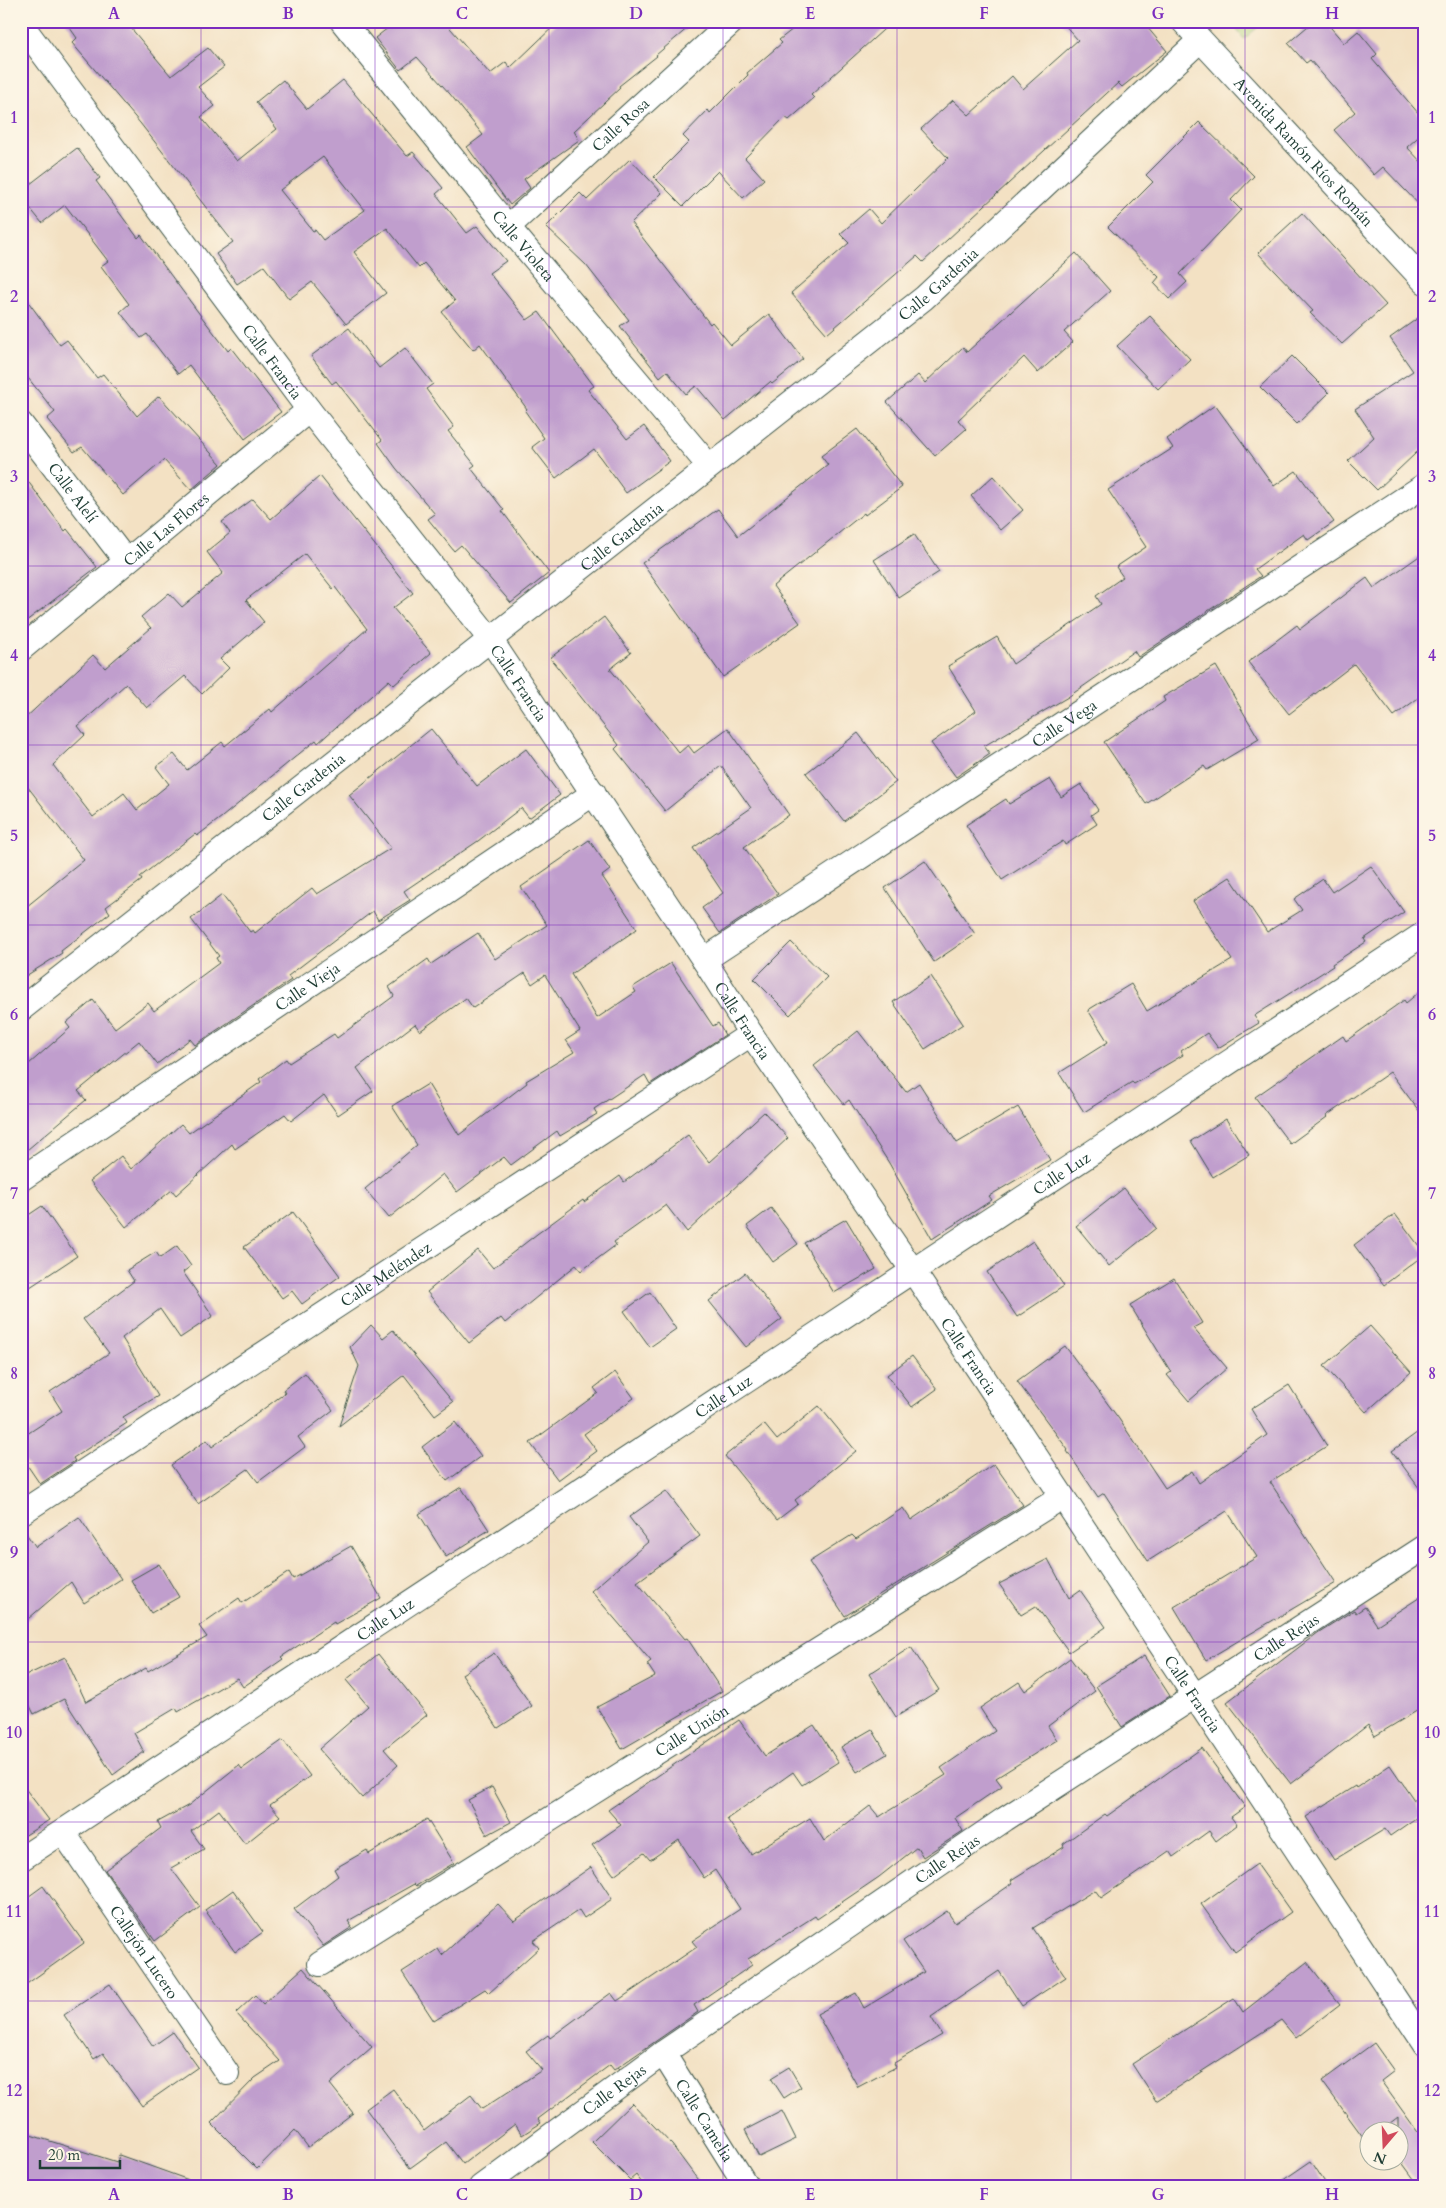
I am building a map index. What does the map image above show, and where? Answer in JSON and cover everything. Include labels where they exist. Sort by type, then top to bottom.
[{"type":"street","name":"Calle Violeta","points":[[342,21],[508,227],[709,466]]},
{"type":"street","name":"Calle Rosa","points":[[508,227],[733,21]]},
{"type":"street","name":"Avenida Ramón Ríos Román","points":[[1183,21],[1425,282]]},
{"type":"street","name":"Calle Francia","points":[[21,24],[309,410],[490,638],[704,960],[750,1034],[913,1271],[1425,2044]]},
{"type":"street","name":"Calle Gardenia","points":[[21,1009],[924,298],[1200,40]]},
{"type":"street","name":"Calle Las Flores","points":[[21,649],[309,410]]},
{"type":"street","name":"Calle Alelí","points":[[21,424],[126,561]]},
{"type":"street","name":"Calle Vega","points":[[704,960],[1425,485]]},
{"type":"street","name":"Calle Vieja","points":[[21,1178],[594,793]]},
{"type":"street","name":"Calle Luz","points":[[21,1859],[1425,933]]},
{"type":"street","name":"Calle Meléndez","points":[[21,1513],[750,1034]]},
{"type":"street","name":"Calle Unión","points":[[320,1964],[1062,1497]]},
{"type":"street","name":"Calle Rejas","points":[[481,2187],[663,2053],[1005,1819],[1425,1547]]},
{"type":"street","name":"Callejón Lucero","points":[[62,1832],[227,2073]]},
{"type":"street","name":"Calle Camelia","points":[[663,2053],[747,2187]]},
{"type":"green space","points":[[1230,21],[1265,21],[1244,39]]},
{"type":"building","points":[[65,21],[125,21],[171,76],[208,48],[224,67],[198,87],[215,106],[201,117],[237,161],[277,129],[256,102],[283,80],[307,109],[343,80],[407,156],[413,152],[443,188],[436,194],[467,233],[477,226],[506,261],[489,273],[527,320],[539,312],[594,386],[588,390],[627,439],[644,426],[670,461],[626,493],[594,449],[556,478],[532,447],[544,438],[525,411],[527,409],[480,344],[473,350],[442,312],[455,301],[424,263],[419,268],[387,228],[354,252],[386,293],[346,324],[312,282],[289,299],[264,266],[237,284],[216,254],[233,242],[140,123],[72,43],[77,38]],"holes":[[[323,157],[365,210],[323,240],[315,230],[313,231],[280,190]]]},
{"type":"building","points":[[397,21],[444,21],[490,74],[506,62],[510,68],[559,21],[696,21],[657,56],[619,86],[620,88],[574,131],[579,140],[524,179],[530,188],[510,205],[467,147],[483,135],[450,94],[417,57],[400,70],[375,38]]},
{"type":"building","points":[[803,21],[893,21],[811,95],[814,98],[789,120],[785,117],[745,158],[764,179],[743,198],[718,171],[683,206],[654,177],[689,142],[683,136],[708,110],[710,113],[748,75],[747,73],[782,43],[779,40]]},
{"type":"building","points":[[1061,21],[1142,21],[1167,51],[1122,87],[1118,83],[923,262],[917,256],[827,334],[791,293],[849,243],[840,234],[869,209],[881,223],[948,158],[921,129],[953,100],[969,115],[1012,76],[1023,89],[1078,40]]},
{"type":"building","points":[[1314,21],[1325,21],[1344,43],[1358,31],[1377,54],[1372,59],[1425,121],[1425,131],[1407,147],[1425,166],[1425,211],[1383,167],[1374,175],[1334,130],[1355,112],[1310,60],[1306,63],[1288,43]]},
{"type":"building","points":[[1199,122],[1254,176],[1231,200],[1241,210],[1180,274],[1187,282],[1169,299],[1154,283],[1159,277],[1108,227],[1153,182],[1146,175]]},
{"type":"building","points":[[77,148],[100,178],[96,181],[138,238],[141,235],[228,351],[231,348],[281,412],[245,439],[189,365],[178,374],[147,334],[141,338],[120,312],[129,304],[101,266],[108,261],[65,205],[42,223],[21,197],[21,191]]},
{"type":"building","points":[[630,159],[662,193],[631,223],[710,324],[712,322],[731,345],[769,314],[803,359],[772,384],[770,382],[725,420],[696,386],[686,394],[667,371],[660,377],[620,326],[629,320],[586,265],[546,227],[580,193],[587,200]]},
{"type":"building","points":[[1302,213],[1386,305],[1342,344],[1310,313],[1313,311],[1258,253]]},
{"type":"building","points":[[1076,253],[1110,291],[1064,332],[1073,342],[1038,373],[1024,357],[958,420],[966,429],[935,456],[887,402],[918,375],[925,383],[963,347],[967,352]]},
{"type":"building","points":[[21,292],[60,345],[67,340],[97,378],[103,374],[137,416],[159,396],[221,464],[191,490],[164,460],[123,495],[82,447],[74,452],[47,419],[55,412],[21,369]]},
{"type":"building","points":[[1425,313],[1425,447],[1416,453],[1377,490],[1348,461],[1374,437],[1355,409],[1413,371],[1390,338]]},
{"type":"building","points":[[1150,316],[1190,359],[1158,389],[1117,346]]},
{"type":"building","points":[[349,328],[379,368],[405,348],[433,384],[426,389],[454,427],[448,431],[475,465],[471,468],[549,573],[511,603],[461,545],[454,551],[428,519],[435,514],[396,468],[378,443],[382,440],[336,381],[332,384],[311,356]]},
{"type":"building","points":[[1292,356],[1329,393],[1297,424],[1260,387]]},
{"type":"building","points":[[1215,405],[1274,486],[1296,471],[1334,522],[1308,540],[1304,534],[1255,569],[1261,576],[1138,657],[1134,651],[1068,697],[984,746],[990,754],[956,777],[931,743],[976,711],[948,666],[997,637],[1013,664],[1101,604],[1096,596],[1123,577],[1116,567],[1146,547],[1108,490],[1173,448],[1167,439]]},
{"type":"building","points":[[857,429],[902,487],[865,515],[864,513],[773,586],[800,623],[723,677],[642,563],[718,509],[738,536],[828,465],[821,456]]},
{"type":"building","points":[[21,472],[65,531],[67,529],[97,567],[21,625]]},
{"type":"building","points":[[320,476],[413,593],[393,608],[431,653],[394,685],[389,680],[318,743],[316,740],[222,817],[197,836],[195,834],[140,877],[142,880],[106,907],[110,913],[61,951],[62,953],[21,979],[21,911],[84,860],[21,778],[21,722],[93,655],[105,668],[151,628],[141,617],[169,593],[182,607],[223,573],[207,552],[230,533],[222,522],[253,499],[271,519]],"holes":[[[305,554],[333,589],[335,587],[367,629],[272,712],[270,709],[225,746],[222,742],[187,770],[174,754],[156,767],[169,784],[137,810],[124,793],[93,817],[53,765],[85,735],[78,726],[126,684],[147,708],[185,676],[202,694],[229,668],[220,659],[264,622],[246,600]]]},
{"type":"building","points":[[993,476],[1023,510],[1000,530],[971,496]]},
{"type":"building","points":[[914,534],[939,572],[899,598],[874,560]]},
{"type":"building","points":[[1425,552],[1425,693],[1394,716],[1354,664],[1289,714],[1248,662],[1297,625],[1300,629],[1367,578],[1374,588]]},
{"type":"building","points":[[604,617],[631,653],[610,669],[679,753],[688,745],[694,753],[728,728],[789,815],[744,847],[778,894],[720,933],[702,908],[723,893],[693,848],[751,808],[721,766],[665,811],[615,749],[619,745],[550,658]]},
{"type":"building","points":[[1216,666],[1259,739],[1207,770],[1204,766],[1146,804],[1104,742],[1165,701],[1163,697]]},
{"type":"building","points":[[431,729],[477,786],[526,749],[560,795],[529,818],[521,808],[478,841],[404,891],[410,900],[378,920],[373,911],[288,976],[291,980],[195,1045],[190,1039],[157,1064],[139,1041],[78,1091],[86,1100],[21,1155],[21,1071],[70,1028],[66,1023],[93,1000],[115,1028],[148,1003],[154,1011],[219,963],[216,958],[219,956],[191,919],[222,895],[250,932],[253,930],[255,933],[312,888],[317,894],[391,848],[349,795]]},
{"type":"building","points":[[858,733],[896,782],[844,821],[806,773]]},
{"type":"building","points":[[1050,779],[1061,797],[1081,784],[1098,810],[1091,815],[1097,824],[1065,845],[1063,841],[1002,880],[966,825],[1006,799],[1009,804]]},
{"type":"building","points":[[589,840],[610,870],[602,876],[637,929],[571,974],[597,1018],[636,992],[633,987],[671,963],[713,1026],[718,1023],[725,1035],[650,1084],[645,1075],[594,1109],[597,1114],[560,1136],[557,1131],[511,1165],[504,1157],[457,1192],[443,1174],[389,1218],[365,1189],[417,1145],[392,1106],[428,1084],[459,1135],[527,1083],[526,1081],[574,1052],[566,1040],[580,1031],[545,975],[532,984],[525,973],[473,1008],[466,998],[420,1031],[415,1024],[357,1068],[373,1091],[338,1115],[324,1095],[291,1121],[285,1114],[235,1149],[232,1144],[176,1195],[172,1190],[126,1227],[90,1181],[121,1156],[131,1169],[181,1124],[189,1133],[261,1082],[259,1079],[286,1059],[289,1063],[334,1034],[337,1038],[394,996],[389,987],[428,959],[431,964],[478,933],[495,959],[547,925],[521,887]]},
{"type":"building","points":[[925,861],[975,934],[934,962],[885,888]]},
{"type":"building","points":[[1371,866],[1404,912],[1364,939],[1366,942],[1332,964],[1333,966],[1254,1016],[1259,1023],[1218,1048],[1207,1033],[1181,1051],[1183,1055],[1134,1084],[1132,1082],[1084,1112],[1059,1073],[1108,1042],[1088,1010],[1131,984],[1147,1011],[1232,960],[1193,901],[1230,877],[1267,932],[1302,910],[1294,899],[1323,879],[1332,892]]},
{"type":"building","points":[[791,942],[827,977],[790,1015],[754,979]]},
{"type":"building","points":[[931,976],[963,1024],[925,1049],[893,1002]]},
{"type":"building","points":[[1425,987],[1425,1119],[1390,1072],[1326,1116],[1290,1144],[1255,1097],[1343,1036],[1346,1041],[1404,1000],[1406,1003]]},
{"type":"building","points":[[858,1031],[906,1092],[919,1083],[957,1143],[1018,1107],[1050,1160],[989,1196],[992,1200],[932,1239],[889,1163],[849,1100],[844,1104],[814,1066]]},
{"type":"building","points":[[764,1112],[788,1138],[687,1232],[666,1205],[614,1242],[616,1245],[581,1271],[576,1265],[505,1323],[501,1318],[469,1343],[427,1292],[478,1250],[493,1268],[583,1200],[584,1202],[620,1176],[624,1182],[688,1135],[709,1162]]},
{"type":"building","points":[[1226,1119],[1249,1155],[1213,1177],[1191,1141]]},
{"type":"building","points":[[1124,1188],[1156,1228],[1109,1266],[1076,1226]]},
{"type":"building","points":[[42,1206],[77,1256],[21,1293],[21,1220]]},
{"type":"building","points":[[771,1208],[798,1244],[773,1262],[747,1226]]},
{"type":"building","points":[[293,1212],[340,1276],[302,1304],[292,1291],[282,1298],[244,1247]]},
{"type":"building","points":[[1395,1214],[1425,1254],[1384,1285],[1354,1245]]},
{"type":"building","points":[[846,1219],[876,1269],[834,1293],[804,1243]]},
{"type":"building","points":[[1033,1241],[1064,1286],[1017,1317],[987,1272]]},
{"type":"building","points":[[177,1246],[191,1266],[183,1272],[213,1316],[180,1338],[160,1309],[122,1338],[158,1396],[123,1417],[127,1423],[73,1458],[75,1461],[40,1484],[21,1456],[21,1438],[62,1411],[50,1392],[109,1353],[83,1319],[134,1281],[127,1270],[156,1252],[160,1258]]},
{"type":"building","points":[[745,1273],[782,1319],[746,1347],[709,1301]]},
{"type":"building","points":[[1174,1278],[1202,1323],[1193,1328],[1227,1368],[1189,1401],[1167,1375],[1171,1372],[1130,1305]]},
{"type":"building","points":[[650,1292],[676,1329],[650,1347],[624,1311]]},
{"type":"building","points":[[371,1325],[383,1338],[393,1330],[453,1402],[435,1415],[404,1375],[339,1426],[359,1366],[350,1347]]},
{"type":"building","points":[[1370,1326],[1411,1372],[1366,1412],[1324,1366]]},
{"type":"building","points":[[1065,1346],[1119,1419],[1165,1488],[1192,1471],[1199,1483],[1267,1435],[1251,1409],[1289,1385],[1327,1446],[1270,1482],[1336,1583],[1206,1660],[1174,1607],[1257,1557],[1227,1511],[1148,1561],[1104,1493],[1098,1497],[1068,1450],[1017,1381]]},
{"type":"building","points":[[912,1356],[937,1389],[912,1407],[887,1375]]},
{"type":"building","points":[[615,1372],[634,1398],[584,1434],[597,1451],[558,1480],[530,1443],[598,1393],[594,1388]]},
{"type":"building","points":[[305,1373],[333,1410],[298,1437],[305,1447],[258,1482],[248,1469],[198,1504],[171,1465],[207,1440],[212,1447],[285,1393],[283,1390]]},
{"type":"building","points":[[819,1406],[856,1451],[795,1500],[798,1504],[777,1520],[725,1456],[764,1424],[777,1440]]},
{"type":"building","points":[[455,1422],[481,1456],[447,1481],[422,1447]]},
{"type":"building","points":[[1425,1427],[1425,1496],[1392,1451]]},
{"type":"building","points":[[994,1464],[1023,1505],[845,1616],[809,1562],[852,1535],[856,1539],[903,1508],[911,1520]]},
{"type":"building","points":[[461,1487],[489,1530],[446,1557],[419,1514]]},
{"type":"building","points":[[666,1491],[700,1536],[637,1582],[685,1639],[687,1638],[722,1691],[622,1749],[597,1707],[655,1676],[647,1664],[651,1661],[591,1591],[648,1542],[629,1517]]},
{"type":"building","points":[[79,1517],[121,1579],[84,1603],[71,1582],[21,1625],[21,1527],[36,1547]]},
{"type":"building","points":[[351,1546],[381,1598],[335,1624],[334,1622],[281,1657],[283,1659],[243,1687],[237,1678],[178,1712],[176,1708],[134,1733],[144,1752],[113,1775],[64,1699],[34,1714],[21,1688],[21,1678],[65,1657],[86,1702],[146,1668],[148,1671],[207,1637],[199,1626],[239,1598],[242,1603],[289,1572],[293,1579]]},
{"type":"building","points":[[1048,1559],[1069,1598],[1080,1590],[1106,1627],[1069,1652],[1036,1606],[1021,1615],[999,1584]]},
{"type":"building","points":[[159,1564],[179,1597],[151,1613],[131,1580]]},
{"type":"building","points":[[1425,1594],[1425,1706],[1375,1736],[1368,1725],[1291,1784],[1227,1702],[1319,1632],[1354,1610],[1356,1613],[1365,1607],[1377,1625]]},
{"type":"building","points":[[911,1647],[939,1690],[896,1717],[869,1674]]},
{"type":"building","points":[[494,1653],[532,1706],[498,1728],[462,1674]]},
{"type":"building","points":[[378,1654],[427,1715],[384,1749],[398,1765],[362,1798],[319,1749],[368,1706],[346,1680]]},
{"type":"building","points":[[1144,1656],[1170,1696],[1122,1727],[1096,1686]]},
{"type":"building","points":[[1070,1658],[1095,1691],[1048,1726],[1057,1740],[996,1778],[1002,1786],[955,1818],[963,1831],[923,1857],[917,1847],[879,1877],[817,1919],[815,1916],[748,1959],[752,1965],[694,2005],[698,2012],[614,2070],[610,2065],[538,2119],[541,2123],[522,2135],[515,2124],[463,2164],[446,2142],[410,2168],[366,2109],[393,2089],[424,2131],[471,2095],[482,2109],[542,2070],[526,2051],[548,2035],[550,2038],[611,1993],[617,2001],[697,1947],[692,1941],[740,1909],[715,1870],[704,1878],[679,1840],[650,1860],[644,1853],[614,1875],[592,1845],[621,1825],[608,1810],[739,1720],[765,1756],[814,1725],[838,1762],[802,1785],[793,1772],[727,1819],[751,1854],[810,1818],[824,1841],[870,1806],[879,1817],[946,1775],[941,1768],[995,1731],[980,1708],[1019,1682],[1025,1691]]},
{"type":"building","points":[[872,1729],[887,1754],[857,1772],[841,1747]]},
{"type":"building","points":[[283,1740],[310,1776],[270,1805],[280,1816],[245,1844],[219,1810],[191,1831],[204,1849],[171,1868],[200,1907],[155,1941],[105,1870],[161,1828],[158,1822],[189,1805],[239,1765],[242,1769]]},
{"type":"building","points":[[1202,1748],[1245,1807],[1231,1817],[1237,1825],[1216,1841],[1209,1831],[1173,1857],[1169,1851],[1101,1898],[1095,1890],[1033,1928],[1066,1977],[1022,2006],[999,1971],[931,2017],[942,2035],[894,2063],[896,2067],[858,2087],[817,2014],[856,1993],[864,2008],[924,1972],[903,1941],[947,1911],[955,1923],[1013,1883],[1011,1880],[1064,1847],[1063,1844],[1105,1814],[1107,1816]]},
{"type":"building","points":[[1390,1765],[1423,1813],[1390,1836],[1385,1829],[1334,1860],[1306,1817],[1355,1786],[1356,1788]]},
{"type":"building","points":[[21,1783],[49,1820],[21,1838]]},
{"type":"building","points":[[492,1787],[511,1822],[487,1835],[468,1800]]},
{"type":"building","points":[[427,1819],[454,1863],[416,1886],[414,1884],[348,1921],[352,1927],[323,1946],[294,1909],[338,1876],[334,1869],[367,1850],[369,1854]]},
{"type":"building","points":[[1257,1864],[1291,1912],[1235,1952],[1201,1904]]},
{"type":"building","points":[[591,1867],[612,1899],[584,1918],[579,1910],[533,1941],[539,1948],[489,1993],[485,1989],[434,2021],[402,1972],[438,1949],[442,1955],[498,1904],[514,1921]]},
{"type":"building","points":[[43,1886],[84,1943],[21,1988],[21,1902]]},
{"type":"building","points":[[233,1890],[263,1932],[235,1952],[205,1910]]},
{"type":"building","points":[[1307,1962],[1340,2004],[1296,2038],[1281,2020],[1156,2101],[1132,2064],[1234,1998],[1243,2012]]},
{"type":"building","points":[[303,1968],[372,2047],[330,2084],[353,2113],[308,2147],[295,2130],[257,2169],[211,2123],[255,2078],[280,2061],[236,2013],[255,1995],[263,2004]]},
{"type":"building","points":[[110,1984],[153,2046],[173,2032],[198,2067],[142,2106],[103,2053],[94,2059],[64,2015]]},
{"type":"building","points":[[1374,2043],[1394,2071],[1381,2081],[1425,2142],[1425,2187],[1420,2187],[1408,2170],[1408,2120],[1398,2120],[1398,2117],[1394,2120],[1358,2120],[1358,2130],[1322,2081]]},
{"type":"building","points":[[789,2067],[801,2087],[784,2098],[771,2078]]},
{"type":"building","points":[[632,2103],[672,2145],[703,2187],[645,2187],[636,2175],[630,2180],[592,2142]]},
{"type":"building","points":[[782,2111],[796,2139],[759,2157],[745,2130]]},
{"type":"building","points":[[21,2132],[117,2162],[119,2155],[200,2184],[200,2187],[21,2187]]},
{"type":"building","points":[[1311,2161],[1328,2187],[1273,2187]]}]
